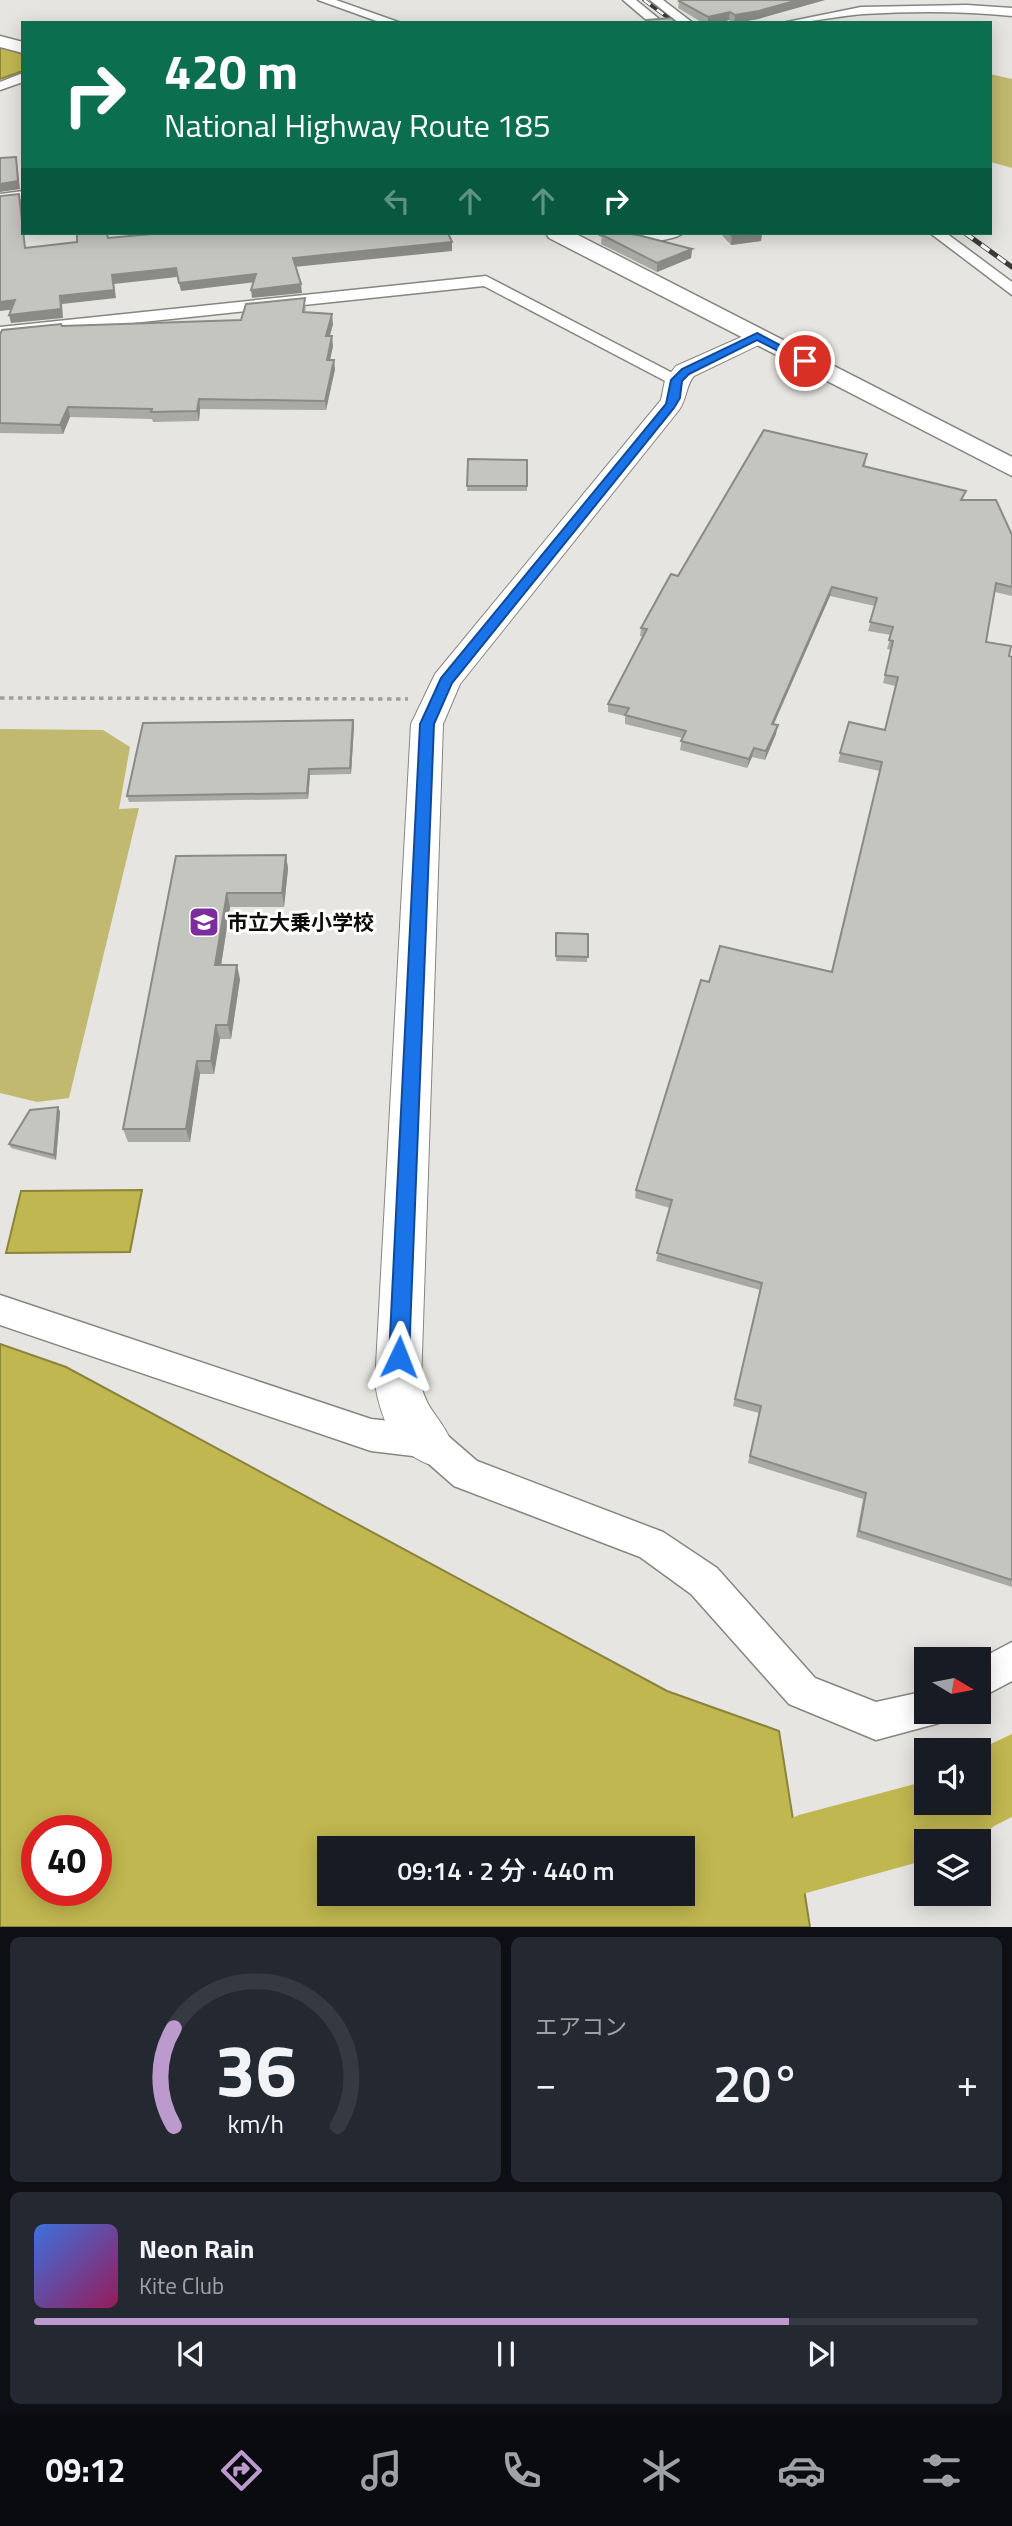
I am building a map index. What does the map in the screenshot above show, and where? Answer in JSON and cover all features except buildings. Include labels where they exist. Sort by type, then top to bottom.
[{"type":"highway","points":[[0,41],[21,47]]},
{"type":"highway","points":[[561,235],[1012,468]]},
{"type":"street","points":[[324,0],[389,21]]},
{"type":"street","points":[[629,0],[655,21]]},
{"type":"street","points":[[656,0],[684,21]]},
{"type":"street","points":[[800,21],[862,11],[967,8],[1012,12]]},
{"type":"street","points":[[0,86],[21,78]]},
{"type":"street","points":[[0,198],[21,195]]},
{"type":"street","points":[[614,235],[625,238],[655,235]]},
{"type":"street","points":[[940,235],[1012,290]]},
{"type":"street","points":[[0,332],[486,281],[677,380]]},
{"type":"street","points":[[757,337],[685,372],[677,380],[675,398],[670,405],[446,681],[427,724],[398,1384],[403,1412],[428,1441],[466,1474],[599,1522],[651,1544],[704,1581],[802,1691],[876,1721],[914,1713]]},
{"type":"street","points":[[0,1310],[371,1435],[428,1441]]},
{"type":"street","points":[[991,1673],[1012,1660]]},
{"type":"path","points":[[0,698],[437,699]]},
{"type":"shaded area","points":[[0,47],[21,53],[21,72],[0,79]]},
{"type":"shaded area","points":[[992,74],[1012,79],[1012,168],[992,162]]},
{"type":"shaded area","points":[[0,729],[103,730],[130,747],[119,809],[139,808],[69,1098],[37,1102],[0,1093]]},
{"type":"shaded area","points":[[142,1190],[130,1252],[6,1253],[21,1191]]},
{"type":"shaded area","points":[[0,1344],[66,1367],[667,1691],[779,1731],[810,1927],[0,1927]]},
{"type":"waterway","points":[[991,1786],[1012,1773]]},
{"type":"waterway","points":[[799,1855],[946,1815]]},
{"type":"railway","points":[[644,0],[672,21]]},
{"type":"railway","points":[[968,235],[1012,267]]},
{"type":"place","name":"市立大乗小学校","points":[[204,922]]},
{"type":"route","points":[[399,1357],[427,724],[437,699],[446,681],[670,405],[675,398],[677,380],[685,372],[757,337],[805,361]]}]
